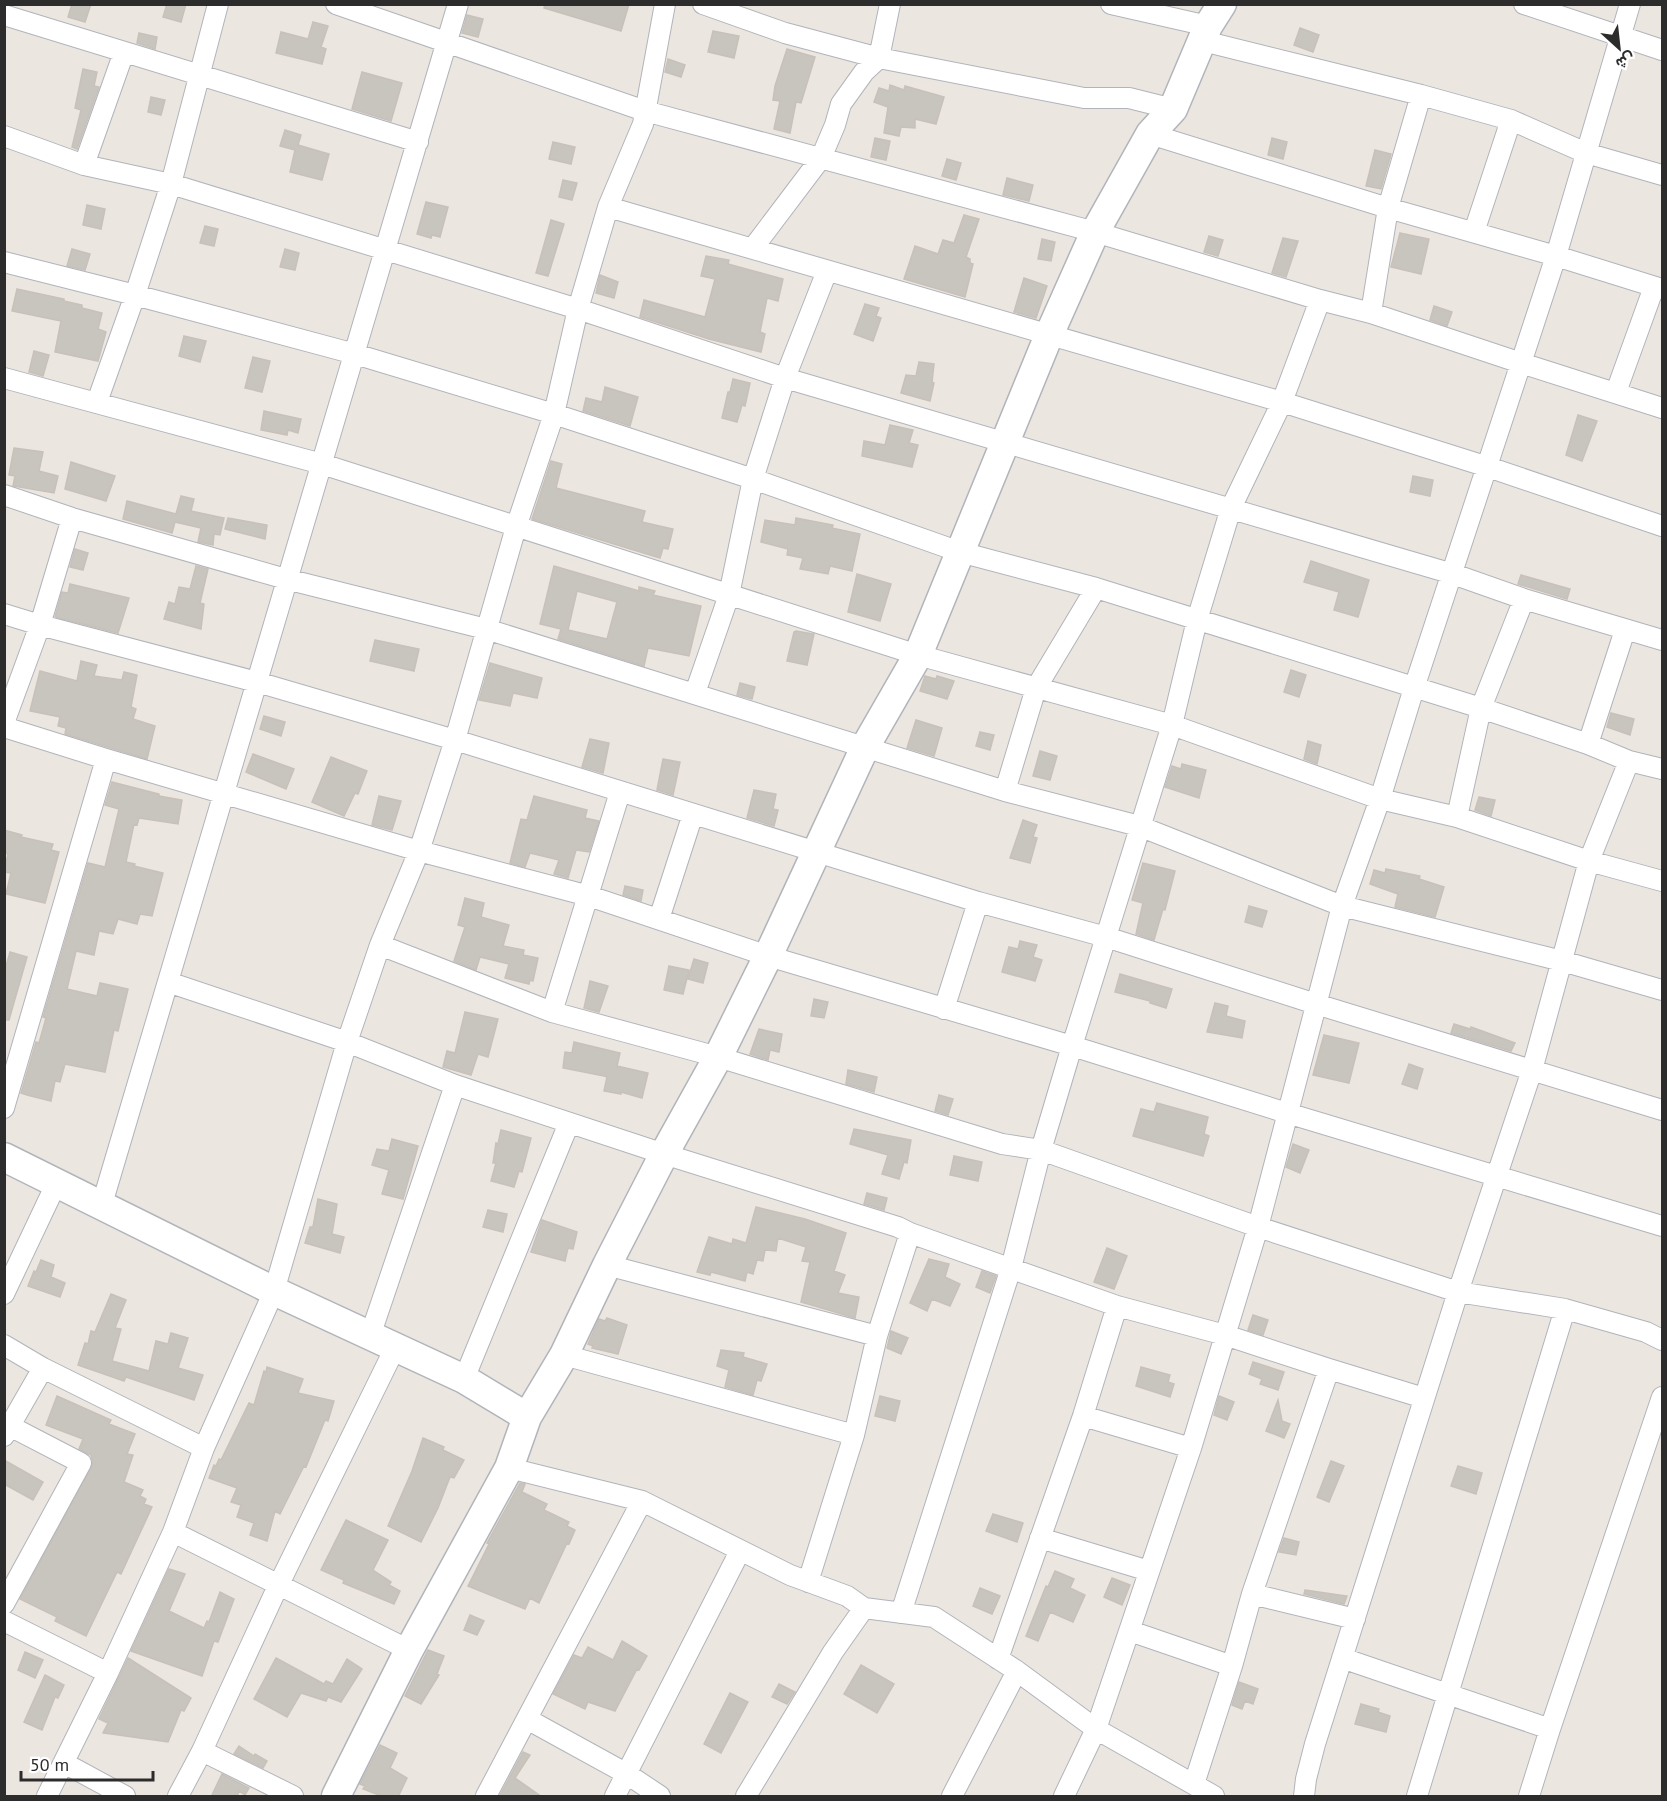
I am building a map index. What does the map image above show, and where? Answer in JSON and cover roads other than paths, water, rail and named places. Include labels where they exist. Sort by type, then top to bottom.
[{"type":"street","points":[[97,402],[171,184],[218,4]]},
{"type":"street","points":[[336,4],[645,111],[1095,232],[1320,300],[1371,313],[1662,408]]},
{"type":"street","points":[[102,1204],[458,4]]},
{"type":"street","points":[[47,1797],[108,1673],[173,1532],[204,1448],[274,1291],[347,1042],[380,945],[419,851],[455,740],[516,527],[554,414],[578,309],[608,207],[643,124],[665,4]]},
{"type":"street","points":[[703,4],[785,33],[879,58],[1084,98],[1129,98],[1173,109]]},
{"type":"street","points":[[753,248],[821,158],[841,104],[864,72],[879,58],[890,4]]},
{"type":"street","points":[[1111,4],[1211,24],[1421,95],[1511,120],[1586,153],[1662,175]]},
{"type":"street","points":[[1524,4],[1662,50]]},
{"type":"street","points":[[1064,1797],[1096,1729],[1191,1448],[1258,1227],[1342,906],[1380,799],[1414,688],[1556,256],[1630,4]]},
{"type":"street","points":[[4,15],[418,142]]},
{"type":"street","points":[[336,1797],[409,1650],[509,1468],[527,1417],[564,1355],[664,1154],[718,1057],[768,956],[864,747],[918,655],[1049,335],[1095,232],[1150,134],[1173,109],[1211,24]]},
{"type":"street","points":[[84,165],[124,52]]},
{"type":"street","points":[[1371,313],[1388,208],[1421,95]]},
{"type":"street","points":[[1474,232],[1511,120]]},
{"type":"street","points":[[1150,134],[1658,288],[1616,392]]},
{"type":"street","points":[[4,136],[84,165],[171,184],[578,309],[784,378],[1453,574],[1524,599],[1662,640]]},
{"type":"street","points":[[608,207],[1282,402],[1488,467],[1662,526]]},
{"type":"street","points":[[4,262],[135,294],[355,354],[554,414],[753,479],[960,552],[1096,588],[1481,708],[1588,744],[1629,761],[1662,770]]},
{"type":"street","points":[[695,693],[729,595],[753,479],[784,378],[827,271]]},
{"type":"street","points":[[902,1613],[1011,1268],[1041,1150],[1172,725],[1197,620],[1231,508],[1282,402],[1320,300]]},
{"type":"street","points":[[4,378],[322,464],[918,655],[1172,725],[1380,799],[1457,817],[1589,861],[1662,881]]},
{"type":"street","points":[[4,495],[72,518],[286,579],[486,629],[1005,791],[1139,826],[1342,906],[1562,961],[1662,990]]},
{"type":"street","points":[[72,518],[40,625],[4,725],[106,759],[419,851],[589,896],[768,956],[1662,1226]]},
{"type":"street","points":[[1005,791],[1036,688],[1096,588]]},
{"type":"street","points":[[1457,817],[1481,708],[1524,599]]},
{"type":"street","points":[[4,614],[257,682],[455,740],[978,902],[1106,937],[1662,1110]]},
{"type":"street","points":[[1588,744],[1625,630]]},
{"type":"street","points":[[4,1108],[106,759]]},
{"type":"street","points":[[1304,1797],[1315,1744],[1458,1292],[1532,1070],[1589,861],[1629,761]]},
{"type":"street","points":[[552,1012],[620,792]]},
{"type":"street","points":[[659,919],[693,814]]},
{"type":"street","points":[[944,1009],[978,902]]},
{"type":"street","points":[[380,945],[552,1012],[718,1057],[1002,1144],[1041,1150],[1258,1227],[1458,1292],[1565,1309],[1646,1332],[1662,1340]]},
{"type":"street","points":[[168,982],[347,1042],[455,1085],[664,1154],[898,1227],[1117,1306],[1225,1335],[1424,1398]]},
{"type":"street","points":[[178,1797],[279,1586],[383,1341],[455,1085]]},
{"type":"street","points":[[464,1379],[569,1123]]},
{"type":"street","points":[[4,1157],[274,1291],[464,1379],[527,1417]]},
{"type":"street","points":[[4,1294],[57,1182]]},
{"type":"street","points":[[808,1582],[854,1435],[877,1336],[910,1233]]},
{"type":"street","points":[[608,1265],[877,1336]]},
{"type":"street","points":[[998,1659],[1083,1416],[1117,1306]]},
{"type":"street","points":[[1417,1797],[1565,1309]]},
{"type":"street","points":[[4,1345],[43,1368],[204,1448]]},
{"type":"street","points":[[564,1355],[854,1435]]},
{"type":"street","points":[[4,1605],[81,1463],[6,1428],[43,1368]]},
{"type":"street","points":[[1194,1784],[1232,1666],[1252,1594],[1329,1369]]},
{"type":"street","points":[[1529,1797],[1662,1397]]},
{"type":"street","points":[[1083,1416],[1191,1448]]},
{"type":"street","points":[[509,1468],[642,1501],[741,1551],[808,1582],[847,1596],[864,1608],[934,1617],[1017,1671],[1096,1729],[1213,1796]]},
{"type":"street","points":[[486,1797],[642,1501]]},
{"type":"street","points":[[173,1532],[409,1650]]},
{"type":"street","points":[[1040,1538],[1149,1571]]},
{"type":"street","points":[[615,1797],[741,1551]]},
{"type":"street","points":[[1252,1594],[1355,1619]]},
{"type":"street","points":[[746,1797],[833,1652],[864,1608]]},
{"type":"street","points":[[4,1621],[108,1673]]},
{"type":"street","points":[[1130,1631],[1232,1666]]},
{"type":"street","points":[[1342,1658],[1550,1729]]},
{"type":"street","points":[[952,1797],[1017,1671]]},
{"type":"street","points":[[526,1719],[627,1774],[660,1797]]},
{"type":"street","points":[[202,1751],[294,1797]]},
{"type":"street","points":[[64,1763],[125,1797]]}]
